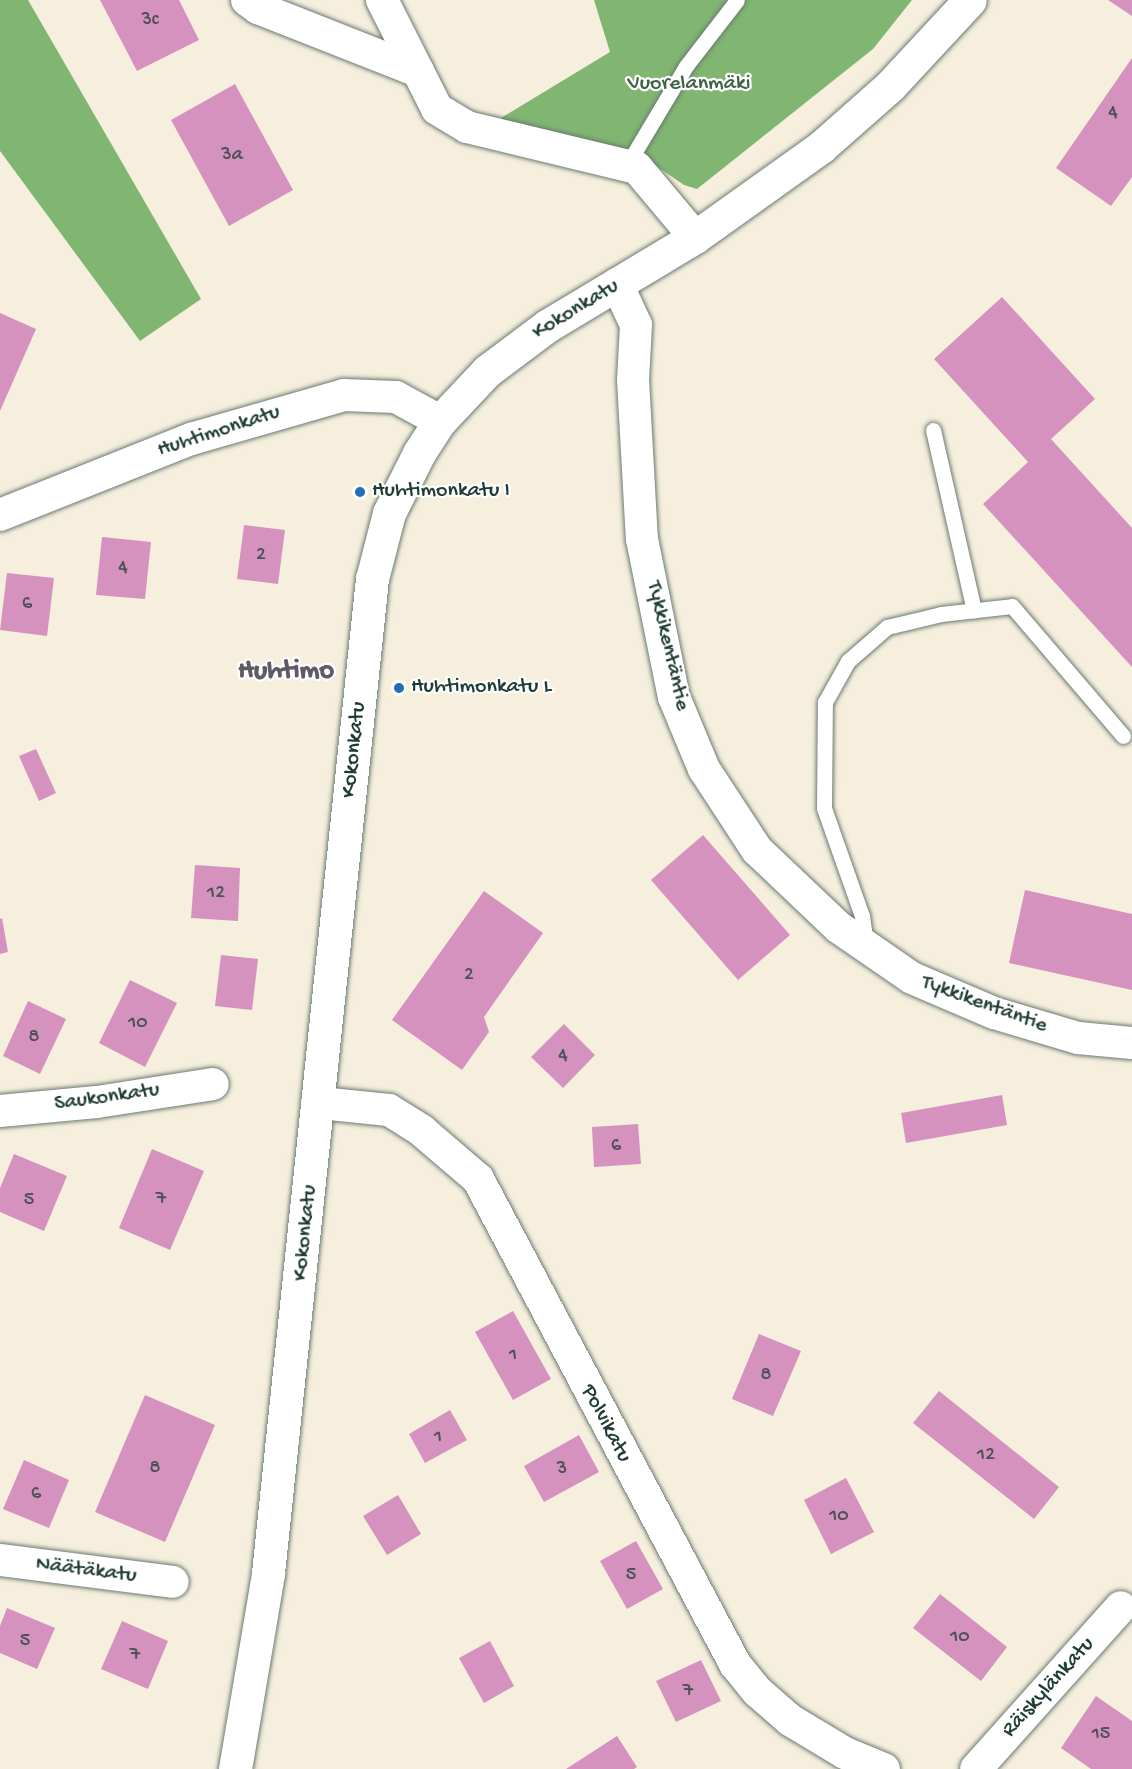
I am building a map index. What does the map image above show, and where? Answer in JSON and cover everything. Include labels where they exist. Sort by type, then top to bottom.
[{"type":"street","points":[[247,0],[258,8],[418,71]]},
{"type":"street","points":[[382,0],[437,109],[467,127],[627,165],[653,183],[695,237]]},
{"type":"street","name":"Kokonkatu","points":[[235,1769],[268,1573],[320,1103],[376,556],[405,480],[440,422],[506,354],[695,237],[821,147],[906,70],[970,0]]},
{"type":"street","name":"Tykkikentäntie","points":[[617,284],[636,325],[633,380],[642,539],[675,697],[705,769],[757,850],[838,927],[912,978],[994,1013],[1078,1038],[1132,1043]]},
{"type":"street","name":"Huhtimonkatu","points":[[0,515],[191,438],[344,395],[396,397],[440,422]]},
{"type":"street","name":"Saukonkatu","points":[[0,1111],[97,1102],[213,1084]]},
{"type":"street","name":"Polvikatu","points":[[320,1103],[389,1110],[422,1131],[478,1179],[735,1664],[758,1692],[790,1720],[845,1753],[884,1769]]},
{"type":"street","name":"Näätäkatu","points":[[0,1560],[173,1582]]},
{"type":"street","name":"Räiskylänkatu","points":[[976,1769],[1122,1607]]},
{"type":"lane","points":[[627,165],[696,51],[737,0]]},
{"type":"lane","points":[[933,430],[974,610]]},
{"type":"lane","points":[[867,948],[862,916],[824,808],[825,702],[848,661],[887,627],[974,610],[1012,606],[1123,736]]},
{"type":"green space","points":[[0,0],[28,0],[201,299],[140,341],[0,151]]},
{"type":"green space","name":"Vuorelanmäki","points":[[594,0],[912,0],[873,49],[697,189],[684,185],[649,161],[496,121],[610,52]]},
{"type":"building","points":[[100,0],[179,0],[199,40],[137,71]]},
{"type":"building","points":[[1108,0],[1132,0],[1132,16]]},
{"type":"building","points":[[1132,58],[1132,177],[1111,206],[1056,168]]},
{"type":"building","points":[[235,84],[293,190],[229,226],[171,120]]},
{"type":"building","points":[[1002,297],[1095,399],[1051,439],[1132,528],[1132,667],[983,504],[1028,462],[934,359]]},
{"type":"building","points":[[0,313],[36,329],[0,411]]},
{"type":"building","points":[[244,525],[285,530],[278,584],[237,579]]},
{"type":"building","points":[[102,537],[151,542],[145,599],[96,595]]},
{"type":"building","points":[[7,573],[54,578],[47,636],[0,630]]},
{"type":"building","points":[[36,749],[56,793],[39,801],[19,756]]},
{"type":"building","points":[[703,835],[790,935],[738,980],[651,880]]},
{"type":"building","points":[[195,865],[240,868],[238,921],[191,918]]},
{"type":"building","points":[[1025,890],[1132,914],[1132,990],[1009,963]]},
{"type":"building","points":[[484,891],[543,933],[484,1017],[489,1032],[462,1070],[392,1020]]},
{"type":"building","points":[[2,918],[8,952],[0,954],[0,919]]},
{"type":"building","points":[[221,955],[258,959],[252,1010],[215,1006]]},
{"type":"building","points":[[130,980],[177,1003],[145,1067],[99,1043]]},
{"type":"building","points":[[28,1001],[66,1019],[40,1074],[3,1056]]},
{"type":"building","points":[[564,1024],[595,1055],[563,1088],[531,1057]]},
{"type":"building","points":[[1002,1095],[1007,1125],[906,1143],[901,1113]]},
{"type":"building","points":[[638,1124],[641,1164],[594,1167],[592,1127]]},
{"type":"building","points":[[152,1149],[204,1171],[170,1250],[119,1228]]},
{"type":"building","points":[[14,1154],[67,1176],[44,1231],[0,1212],[0,1188]]},
{"type":"building","points":[[513,1311],[551,1379],[513,1400],[475,1332]]},
{"type":"building","points":[[759,1334],[801,1351],[773,1416],[732,1399]]},
{"type":"building","points":[[939,1391],[1059,1487],[1034,1519],[913,1423]]},
{"type":"building","points":[[145,1395],[215,1425],[165,1542],[95,1512]]},
{"type":"building","points":[[450,1410],[467,1440],[425,1463],[409,1434]]},
{"type":"building","points":[[579,1435],[599,1472],[544,1502],[524,1466]]},
{"type":"building","points":[[24,1460],[69,1480],[49,1528],[3,1509]]},
{"type":"building","points":[[846,1478],[874,1532],[831,1554],[804,1500]]},
{"type":"building","points":[[398,1495],[421,1534],[387,1555],[363,1516]]},
{"type":"building","points":[[636,1541],[663,1589],[627,1609],[600,1561]]},
{"type":"building","points":[[940,1594],[1007,1647],[981,1681],[913,1628]]},
{"type":"building","points":[[7,1608],[55,1628],[37,1669],[0,1653],[0,1626]]},
{"type":"building","points":[[122,1621],[168,1641],[148,1689],[101,1669]]},
{"type":"building","points":[[490,1641],[514,1686],[484,1703],[459,1658]]},
{"type":"building","points":[[701,1660],[721,1701],[676,1722],[656,1681]]},
{"type":"building","points":[[1096,1696],[1132,1721],[1132,1769],[1091,1769],[1061,1748]]},
{"type":"building","points":[[617,1736],[637,1767],[634,1769],[566,1769]]},
{"type":"place","name":"Huhtimonkatu I","points":[[360,492]]},
{"type":"place","name":"Huhtimonkatu L","points":[[399,688]]},
{"type":"district","name":"Huhtimo","points":[[286,672]]}]
